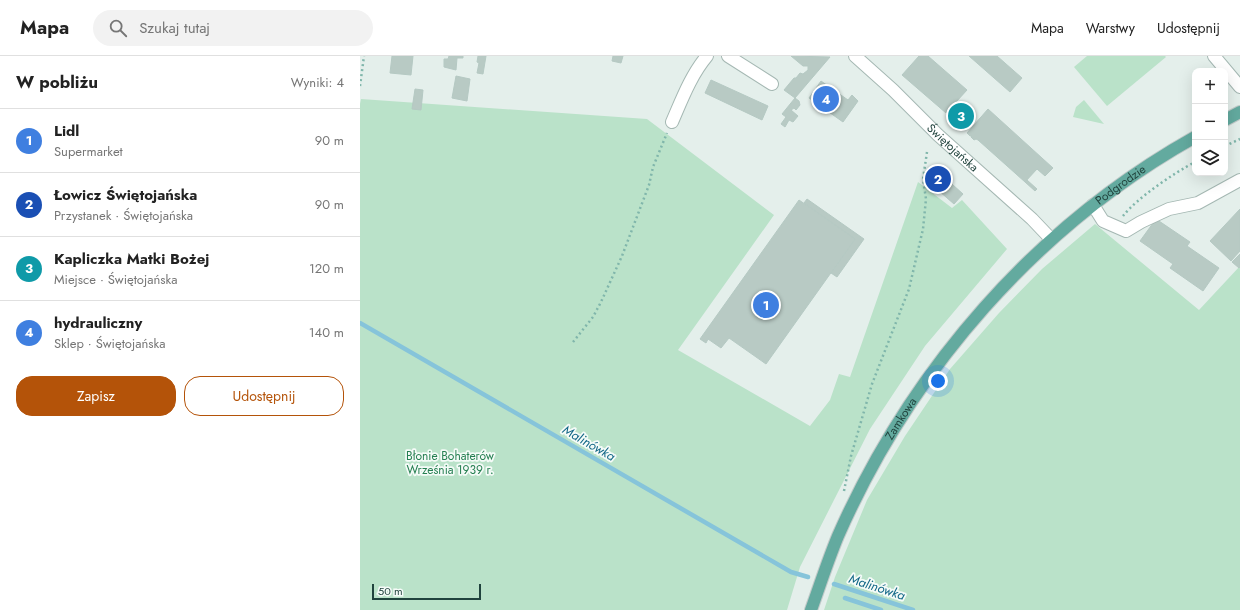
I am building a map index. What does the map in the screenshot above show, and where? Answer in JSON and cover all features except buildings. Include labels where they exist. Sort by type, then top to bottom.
[{"type":"main road","points":[[1228,118],[1240,112]]},
{"type":"main road","name":"Podgrodzie","points":[[1052,239],[1093,205],[1138,172],[1192,138]]},
{"type":"main road","name":"Zamkowa","points":[[811,610],[822,576],[851,507],[872,467],[918,391],[939,362],[980,313],[1025,264],[1052,239]]},
{"type":"street","points":[[672,122],[684,93],[707,56]]},
{"type":"street","points":[[728,56],[772,84]]},
{"type":"street","name":"Świętojańska","points":[[854,56],[893,90],[938,135],[1032,219],[1052,239]]},
{"type":"street","points":[[1214,56],[1240,87]]},
{"type":"street","points":[[1093,205],[1103,221],[1126,231],[1169,209],[1198,203],[1240,180]]},
{"type":"path","points":[[360,86],[364,56]]},
{"type":"path","points":[[573,342],[593,317],[622,256],[649,185],[653,167],[672,122]]},
{"type":"path","points":[[1228,145],[1240,139]]},
{"type":"path","points":[[844,494],[851,456],[872,384],[908,289],[923,230],[926,199],[923,179],[927,152]]},
{"type":"path","points":[[1115,226],[1128,210],[1156,187],[1192,164]]},
{"type":"green space","points":[[1087,56],[1166,57],[1107,106],[1074,67]]},
{"type":"green space","name":"Błonie Bohaterów Września 1939 r.","points":[[361,99],[647,119],[774,215],[678,350],[810,426],[830,400],[839,374],[850,377],[918,182],[952,208],[962,200],[1007,249],[925,346],[870,429],[800,567],[787,610],[360,610]]},
{"type":"green space","points":[[1084,100],[1104,124],[1073,117],[1076,107]]},
{"type":"green space","points":[[1095,224],[1199,310],[1240,266],[1240,610],[824,610],[835,577],[867,500],[905,436],[950,369],[999,313],[1042,269]]},
{"type":"waterway","name":"Malinówka","points":[[360,323],[791,572],[808,577]]},
{"type":"waterway","name":"Malinówka","points":[[834,584],[913,610]]},
{"type":"waterway","points":[[845,598],[881,610]]},
{"type":"place","name":"hydrauliczny","points":[[826,99]]},
{"type":"place","name":"Kapliczka Matki Bożej","points":[[961,116]]},
{"type":"place","name":"Łowicz Świętojańska","points":[[938,179]]},
{"type":"place","name":"Lidl","points":[[766,305]]}]
